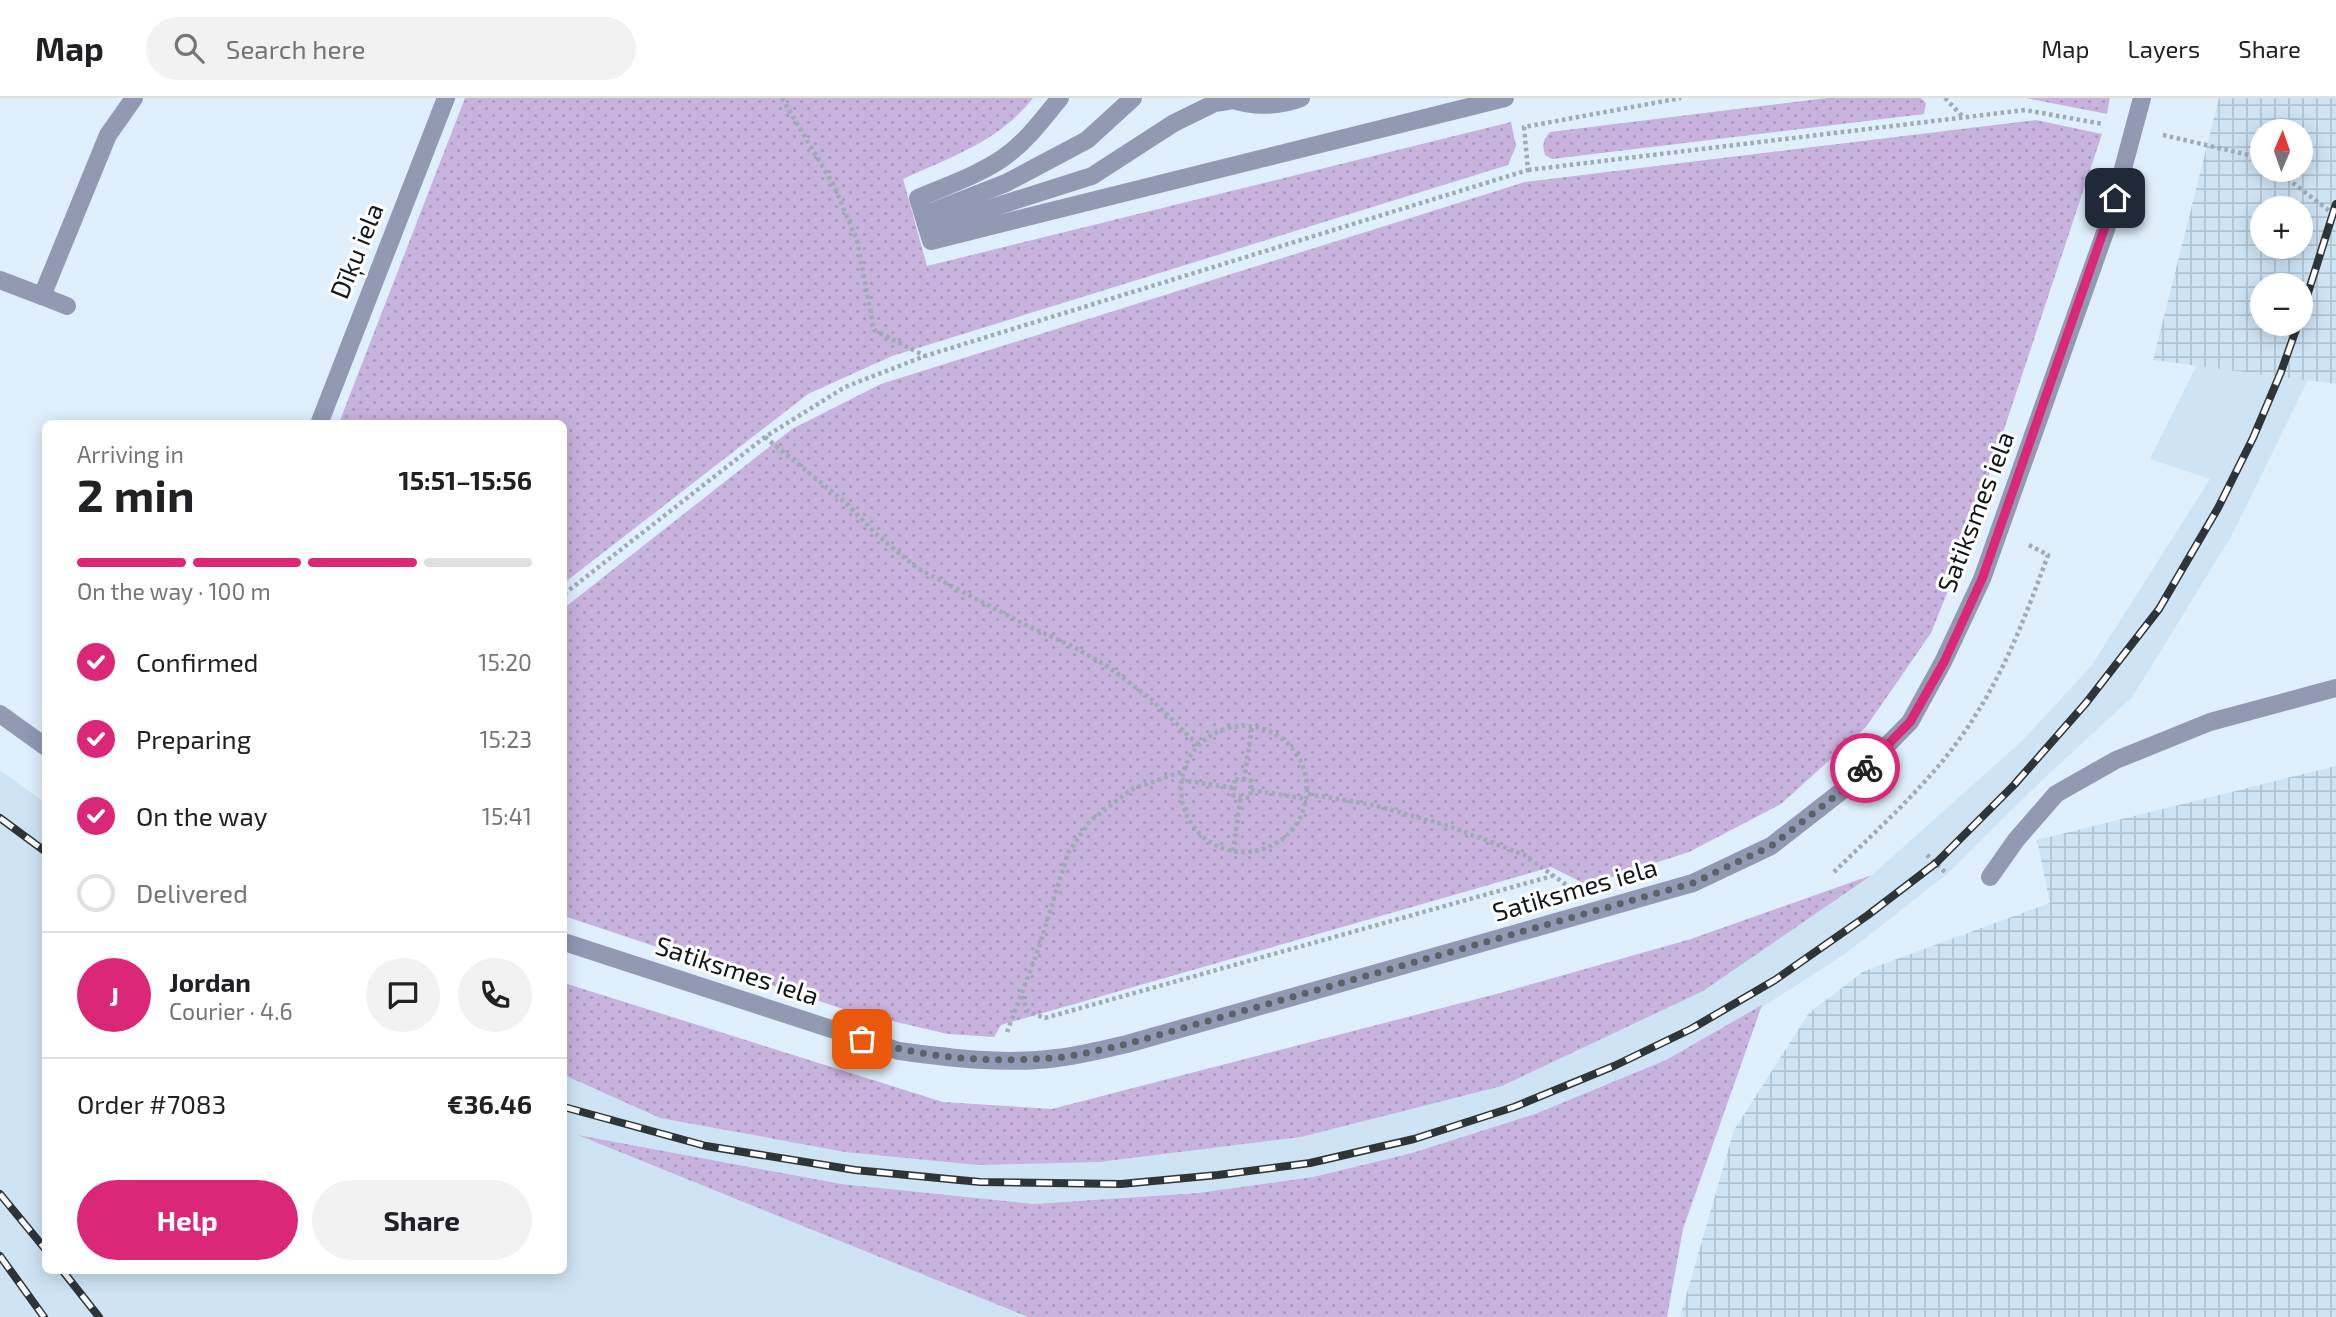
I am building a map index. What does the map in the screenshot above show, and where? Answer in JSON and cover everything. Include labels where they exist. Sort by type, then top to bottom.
[{"type":"street","points":[[42,296],[108,135],[134,98]]},
{"type":"street","name":"Dīķu iela","points":[[321,420],[446,98]]},
{"type":"street","points":[[1060,98],[1032,132],[1003,158],[918,198],[931,241],[1505,98]]},
{"type":"street","points":[[926,222],[1087,141],[1133,98]]},
{"type":"street","points":[[926,222],[1092,176],[1174,123],[1215,103],[1231,99],[1262,105],[1291,102],[1301,98]]},
{"type":"street","name":"Satiksmes iela","points":[[567,943],[899,1051],[995,1060],[1056,1058],[1127,1044],[1693,883],[1771,846],[1843,790],[1910,722],[1944,662],[1982,579],[2109,221],[2142,98]]},
{"type":"street","points":[[0,280],[67,306]]},
{"type":"street","points":[[1990,877],[2016,840],[2056,794],[2116,760],[2210,722],[2336,688]]},
{"type":"street","points":[[0,714],[42,744]]},
{"type":"path","points":[[782,98],[834,186],[858,240],[874,330],[925,356]]},
{"type":"path","points":[[1528,170],[1524,127],[1681,98]]},
{"type":"path","points":[[1945,98],[1964,118]]},
{"type":"path","points":[[567,592],[765,437],[845,387],[925,356],[1528,170],[2025,110],[2110,125]]},
{"type":"path","points":[[2158,134],[2250,155]]},
{"type":"path","points":[[2292,182],[2336,216]]},
{"type":"path","points":[[765,437],[847,504],[876,534],[917,568],[1110,668],[1151,699],[1198,745]]},
{"type":"path","points":[[1834,872],[1926,781],[1975,717],[2020,633],[2048,555],[1999,530]]},
{"type":"path","points":[[1241,725],[1263,729],[1282,738],[1297,754],[1305,774],[1307,797],[1301,815],[1290,832],[1274,845],[1255,851],[1233,851],[1215,846],[1198,834],[1186,817],[1180,798],[1181,780],[1188,757],[1198,745],[1220,730],[1241,725]]},
{"type":"path","points":[[1244,780],[1252,727]]},
{"type":"path","points":[[1184,771],[1132,789],[1090,821],[1068,853],[1022,996],[1028,1012],[1045,1018],[1552,876],[1524,855],[1449,826],[1373,805],[1251,790]]},
{"type":"path","points":[[1235,779],[1252,781],[1250,798],[1233,795],[1234,788],[1235,779]]},
{"type":"path","points":[[1181,780],[1234,788]]},
{"type":"path","points":[[1233,851],[1241,796]]},
{"type":"path","points":[[1927,855],[1947,874]]},
{"type":"shaded area","points":[[465,98],[1033,98],[1006,126],[990,137],[903,179],[927,266],[1511,122],[1516,146],[1508,165],[892,356],[808,394],[567,581],[567,420],[340,420]]},
{"type":"shaded area","points":[[1827,98],[1921,98],[1926,103],[1924,114],[1552,159],[1545,155],[1544,151],[1544,143],[1550,132]]},
{"type":"shaded area","points":[[2026,98],[2110,98],[2107,114]]},
{"type":"shaded area","points":[[2219,98],[2336,98],[2336,384],[2153,360]]},
{"type":"shaded area","points":[[2036,120],[2102,134],[1962,556],[1931,633],[1866,727],[1781,804],[1689,852],[1587,885],[1551,867],[1001,1025],[994,1037],[948,1034],[849,1011],[567,917],[567,606],[792,429],[881,384],[1525,182]]},
{"type":"shaded area","points":[[2197,365],[2308,380],[2232,535],[2133,696],[1947,874],[1845,954],[1761,1008],[1666,1060],[1535,1114],[1412,1153],[1313,1177],[1198,1193],[1034,1204],[841,1184],[582,1136],[1028,1317],[0,1317],[0,770],[42,801],[42,1274],[567,1274],[567,1076],[660,1118],[845,1152],[1505,1084],[1702,991],[1872,875],[2022,741],[2092,665],[2210,479],[2150,459]]},
{"type":"shaded area","points":[[2336,766],[2336,1317],[1680,1317],[1734,1130],[1809,1013],[1864,971],[2050,903],[2037,840]]},
{"type":"shaded area","points":[[1872,875],[1703,991],[1502,1086],[1301,1137],[1099,1162],[978,1165],[845,1152],[660,1118],[567,1076],[567,984],[943,1102],[1052,1109],[1504,992],[1691,939]]},
{"type":"shaded area","points":[[1762,1005],[1683,1229],[1667,1317],[1028,1317],[578,1135],[841,1184],[1034,1204],[1198,1193],[1313,1177],[1412,1153],[1535,1114],[1666,1060]]},
{"type":"railway","points":[[2313,277],[2336,204]]},
{"type":"railway","points":[[567,1108],[706,1146],[855,1170],[980,1182],[1121,1184],[1310,1163],[1414,1139],[1514,1107],[1614,1066],[1691,1029],[1775,980],[1868,915],[1936,863],[2014,785],[2086,703],[2159,609],[2218,508],[2253,438],[2294,336]]},
{"type":"railway","points":[[0,818],[42,849]]},
{"type":"railway","points":[[0,1194],[42,1245]]},
{"type":"railway","points":[[0,1256],[44,1317]]},
{"type":"railway","points":[[65,1274],[99,1317]]},
{"type":"way so far","points":[[862,1039],[899,1051],[995,1060],[1056,1058],[1127,1044],[1693,883],[1771,846],[1843,790],[1865,768]]},
{"type":"route","points":[[1865,768],[1910,722],[1944,662],[1982,579],[2115,198]]}]
